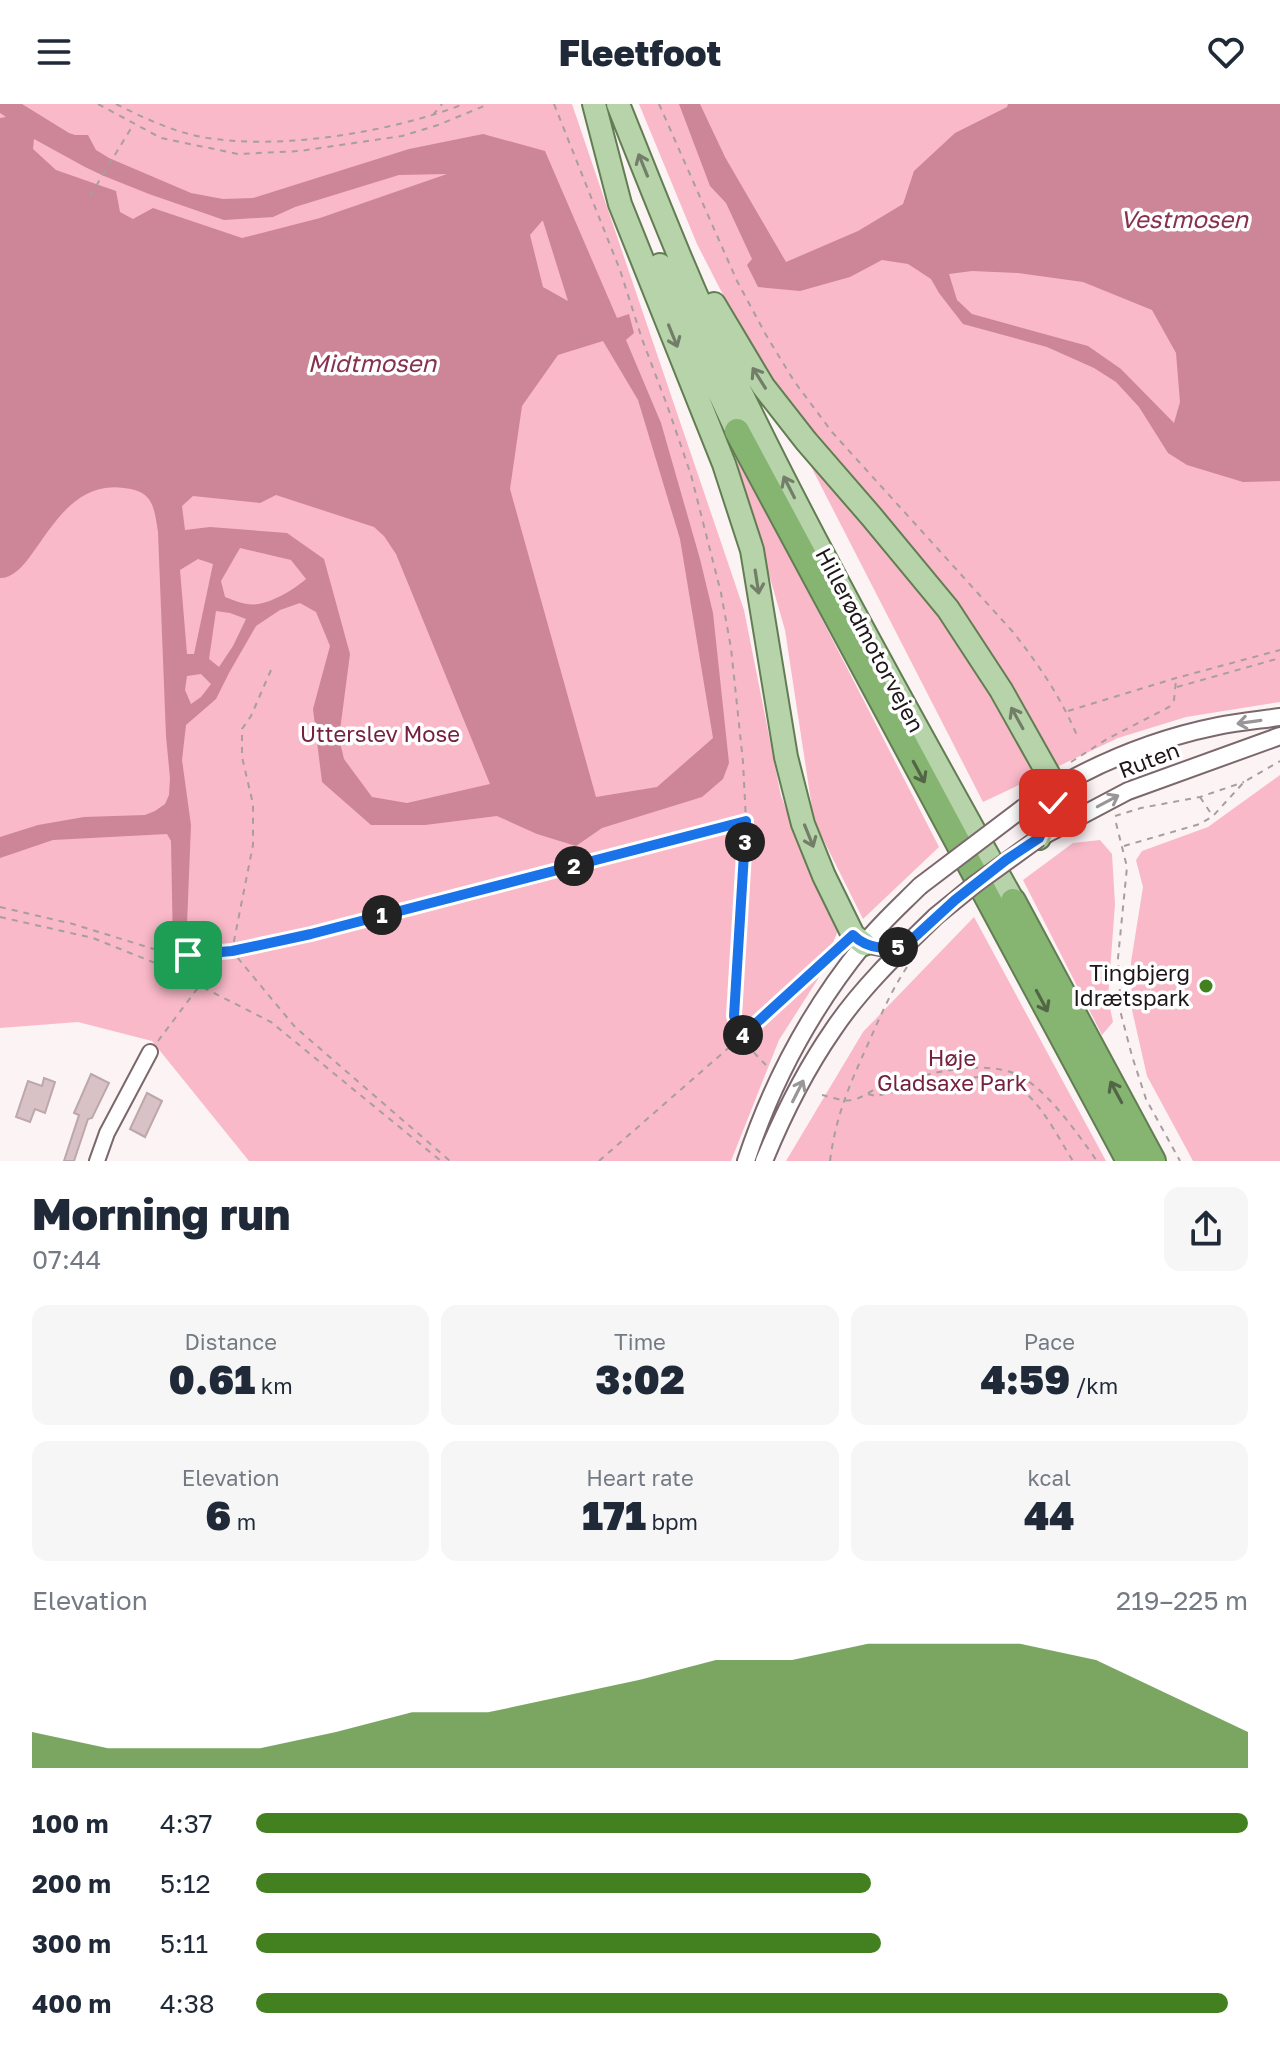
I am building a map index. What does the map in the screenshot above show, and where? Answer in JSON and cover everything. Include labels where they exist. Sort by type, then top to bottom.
[{"type":"highway","name":"Hillerødmotorvejen","points":[[737,431],[1129,1161]]},
{"type":"highway","name":"Hillerødmotorvejen","points":[[1013,901],[1153,1161]]},
{"type":"main road","name":"Hillerødmotorvejen","points":[[594,104],[662,270],[737,431]]},
{"type":"main road","points":[[594,104],[620,204],[724,464],[752,550],[789,770],[803,824],[824,876],[858,939]]},
{"type":"main road","name":"Hillerødmotorvejen","points":[[618,104],[730,370],[836,582],[1013,901]]},
{"type":"main road","points":[[667,225],[763,386],[948,609],[1001,690],[1053,782],[1051,811],[1039,838]]},
{"type":"street","name":"Ruten","points":[[746,1161],[773,1090],[793,1050],[858,939],[920,886],[1053,782],[1154,743],[1218,726],[1280,717]]},
{"type":"street","name":"Ruten","points":[[764,1161],[833,1029],[854,1002],[936,916],[1039,838],[1128,791],[1280,736]]},
{"type":"street","points":[[858,939],[890,949],[907,944]]},
{"type":"street","points":[[97,1161],[107,1133],[150,1052]]},
{"type":"path","points":[[98,104],[161,138],[238,154],[300,151],[402,136],[489,104]]},
{"type":"path","points":[[116,104],[157,125],[202,137],[245,142],[299,140],[363,131],[433,116],[464,104]]},
{"type":"path","points":[[433,116],[442,104]]},
{"type":"path","points":[[554,104],[620,270],[667,405],[694,489],[721,593],[731,648],[746,821],[734,1016],[741,1037],[766,1065]]},
{"type":"path","points":[[659,104],[737,281],[794,381],[832,432],[1013,632],[1038,664],[1067,711],[1078,738]]},
{"type":"path","points":[[90,196],[134,124]]},
{"type":"path","points":[[1067,711],[1280,650]]},
{"type":"path","points":[[1176,688],[1280,658]]},
{"type":"path","points":[[232,951],[253,845],[253,804],[242,757],[242,729],[271,670]]},
{"type":"path","points":[[1053,782],[1072,761],[1169,707],[1174,700],[1176,678]]},
{"type":"path","points":[[1106,819],[1141,808],[1200,797],[1244,782],[1280,761]]},
{"type":"path","points":[[1123,846],[1200,824],[1213,816],[1244,782]]},
{"type":"path","points":[[1200,797],[1213,816]]},
{"type":"path","points":[[0,907],[73,924],[174,955],[232,951],[311,934],[746,821]]},
{"type":"path","points":[[1116,823],[1127,867],[1118,958],[1121,1014],[1146,1099],[1180,1161]]},
{"type":"path","points":[[0,917],[93,938],[155,963],[271,1022],[441,1161]]},
{"type":"path","points":[[599,1161],[858,939]]},
{"type":"path","points":[[232,951],[295,1027],[450,1161]]},
{"type":"path","points":[[150,1052],[200,985],[207,953]]},
{"type":"path","points":[[155,963],[174,955]]},
{"type":"path","points":[[830,1161],[833,1135],[843,1100],[893,989]]},
{"type":"path","points":[[822,1095],[852,1100],[880,1086],[952,1070],[988,1068],[1010,1071],[1029,1082],[1049,1100],[1097,1161]]},
{"type":"path","points":[[866,1093],[876,1096],[963,1077],[1004,1079],[1017,1085],[1039,1108],[1073,1161]]},
{"type":"green space","name":"Utterslev Mose","points":[[0,104],[572,104],[744,610],[781,796],[839,928],[818,979],[779,1040],[731,1161],[249,1161],[152,1041],[78,1022],[0,1028]]},
{"type":"green space","points":[[639,104],[1280,104],[1280,702],[1186,717],[1118,738],[983,802],[697,244]]},
{"type":"green space","points":[[731,442],[939,847],[863,919],[814,821],[785,630]]},
{"type":"green space","name":"Tingbjerg Idrætspark","points":[[1280,775],[1280,1161],[1193,1161],[1147,1076],[1132,1010],[1131,962],[1143,887],[1136,860],[1142,851],[1208,827]]},
{"type":"green space","points":[[1100,840],[1112,854],[1115,904],[1108,998],[1113,1022],[1102,1035],[1023,880],[1073,843]]},
{"type":"green space","name":"Høje Gladsaxe Park","points":[[974,917],[1106,1161],[786,1161],[863,1032]]},
{"type":"water","name":"Midtmosen","points":[[0,104],[22,104],[69,133],[88,135],[96,150],[109,158],[191,193],[223,199],[253,198],[409,149],[483,134],[545,151],[617,318],[629,314],[634,333],[626,340],[661,423],[700,559],[713,613],[729,763],[723,779],[702,797],[602,828],[576,846],[537,834],[497,816],[425,825],[371,825],[322,782],[313,709],[330,646],[316,612],[300,603],[280,610],[256,626],[216,699],[186,725],[182,760],[191,825],[186,949],[173,949],[171,841],[167,834],[53,840],[0,858],[0,837],[38,825],[84,817],[145,815],[155,811],[165,804],[170,778],[158,532],[153,507],[146,496],[124,488],[100,489],[80,498],[63,513],[25,563],[13,574],[0,578],[0,118],[6,117],[0,113]],"holes":[[[34,139],[104,176],[224,220],[273,217],[295,207],[399,175],[447,174],[320,218],[242,238],[153,208],[133,219],[120,212],[116,191],[56,170],[33,149]],[[542,221],[568,301],[543,287],[530,235]],[[603,341],[638,400],[680,539],[713,738],[657,787],[596,797],[510,489],[522,406],[558,355]],[[276,495],[374,527],[384,536],[396,554],[490,784],[407,803],[372,797],[344,759],[339,738],[350,654],[324,559],[287,533],[210,527],[185,530],[182,506],[193,496],[260,503]],[[240,548],[291,560],[306,579],[264,603],[245,604],[225,597],[221,581]],[[198,559],[213,564],[194,654],[187,654],[180,570]],[[216,611],[246,619],[219,667],[209,659]],[[201,674],[211,684],[191,704],[185,690],[187,676]]]},
{"type":"water","name":"Vestmosen","points":[[679,104],[700,104],[725,157],[786,262],[858,231],[903,204],[914,171],[955,133],[1008,104],[1280,104],[1280,481],[1243,482],[1187,465],[1168,453],[1139,407],[1116,382],[1094,368],[1047,347],[963,324],[931,279],[908,264],[882,260],[850,277],[800,291],[758,287],[747,265],[752,259],[726,203],[710,186]],"holes":[[[972,271],[1018,273],[1083,282],[1152,310],[1176,353],[1180,402],[1174,423],[1121,369],[1088,346],[972,314],[957,300],[949,274]]]},
{"type":"building","points":[[91,1074],[109,1083],[92,1118],[88,1119],[74,1161],[64,1161],[79,1115],[74,1113]]},
{"type":"building","points":[[44,1078],[55,1082],[45,1113],[35,1109],[30,1122],[16,1117],[28,1081],[42,1086]]},
{"type":"building","points":[[147,1093],[162,1101],[145,1137],[130,1129]]},
{"type":"place","name":"Tingbjerg Idrætspark","points":[[1206,986]]},
{"type":"route","points":[[188,955],[232,951],[311,934],[746,821],[734,1016],[741,1037],[853,935],[864,944],[884,948],[907,944],[955,900],[1039,838],[1053,803]]}]
